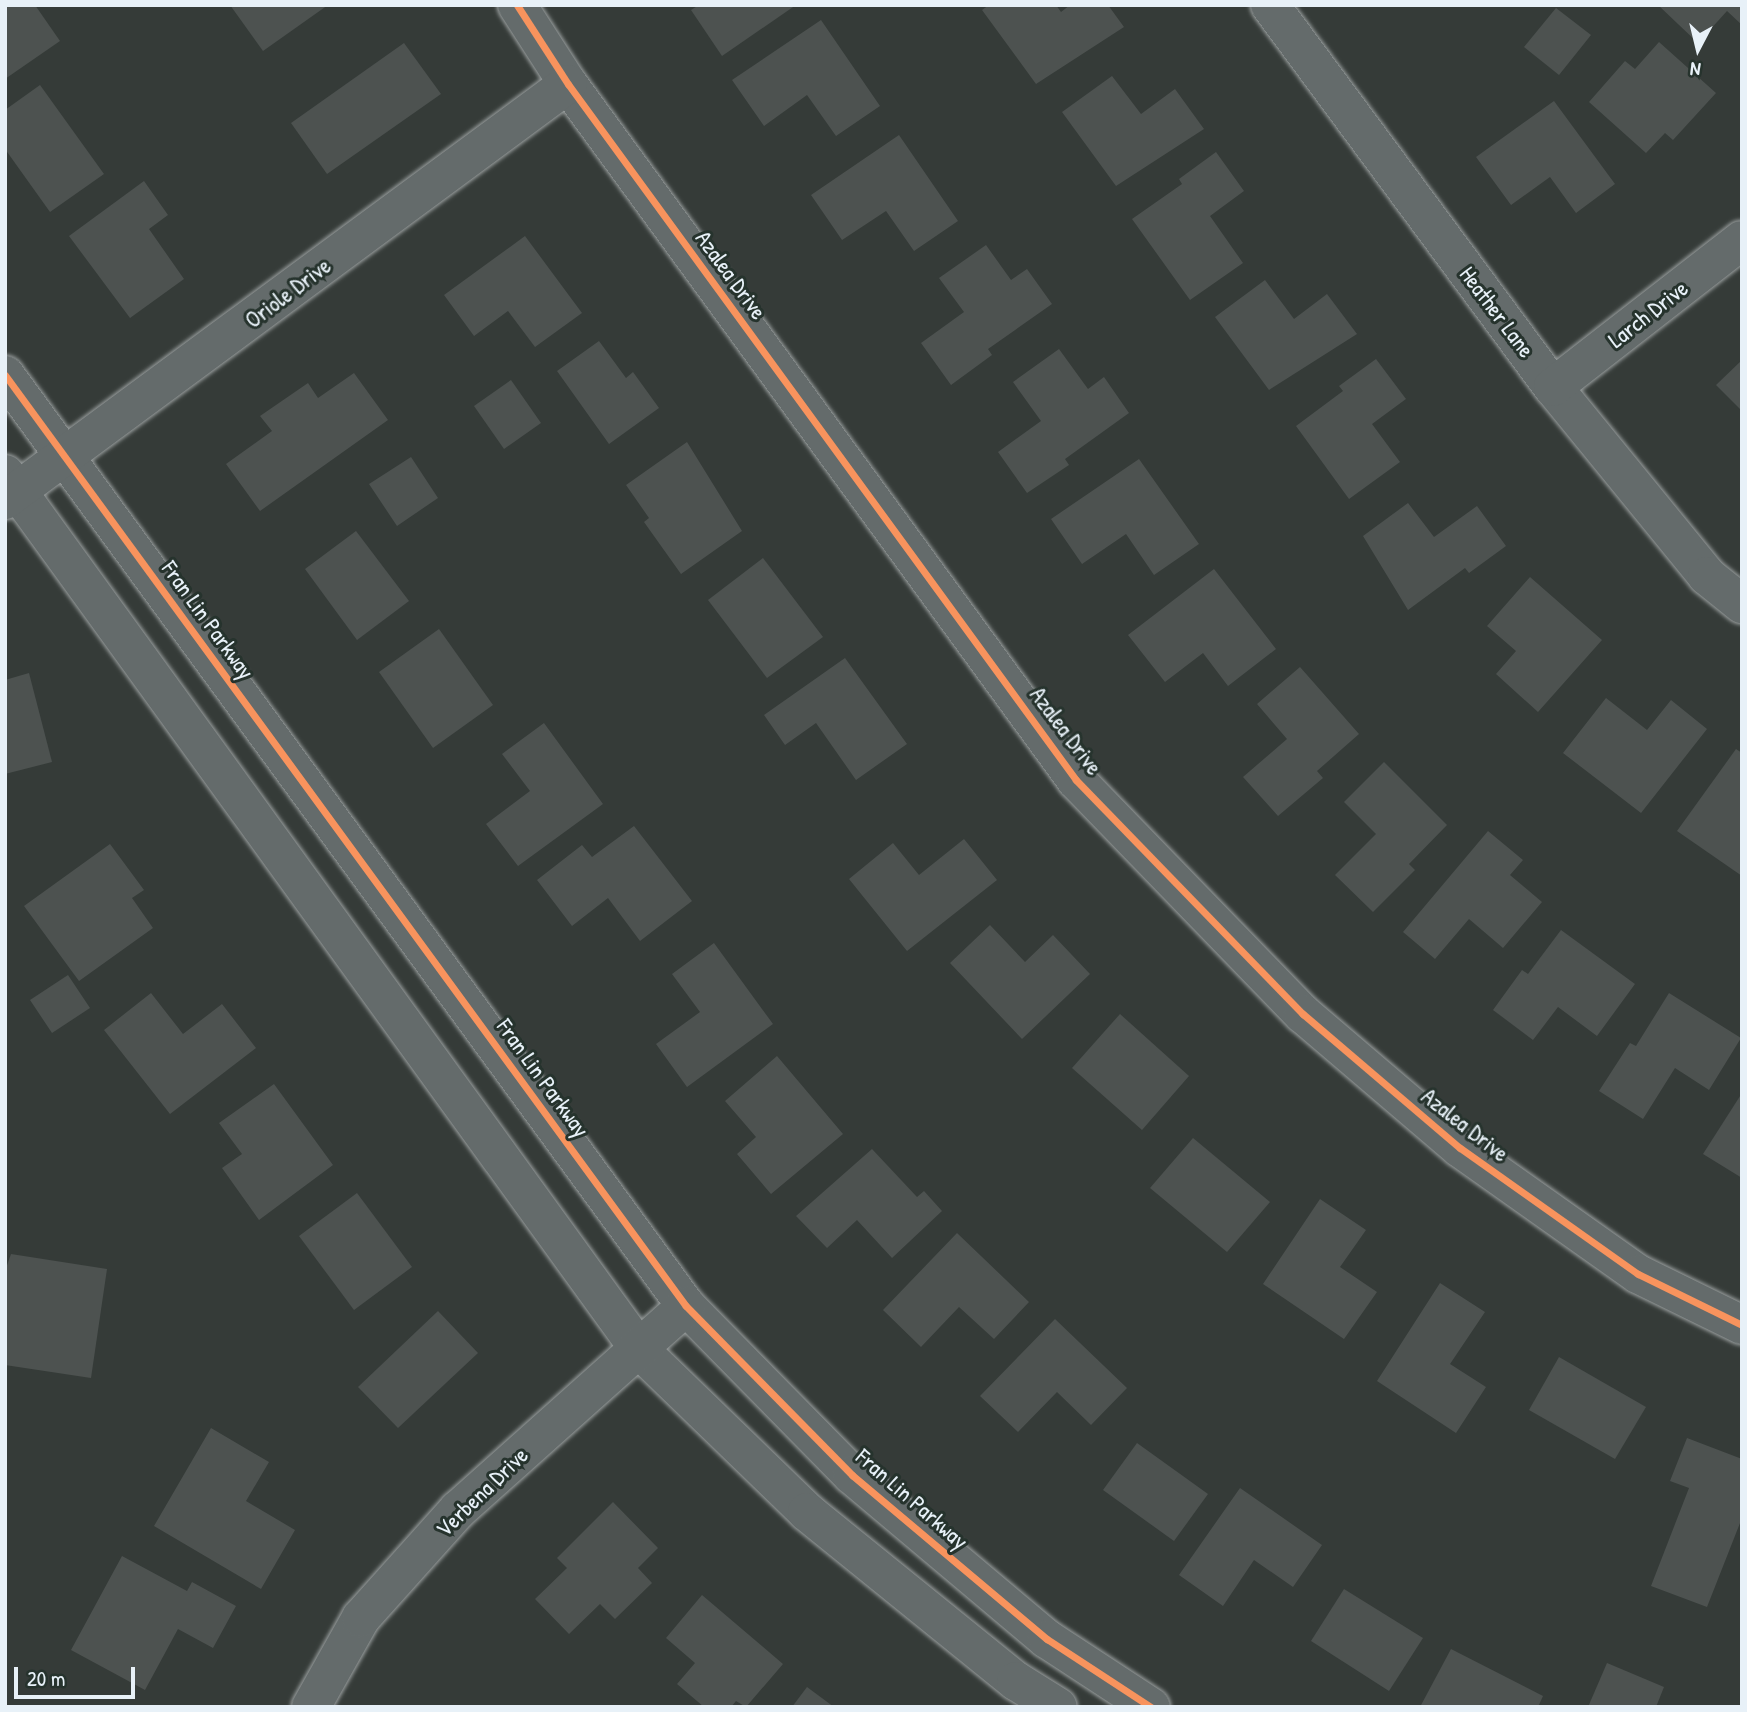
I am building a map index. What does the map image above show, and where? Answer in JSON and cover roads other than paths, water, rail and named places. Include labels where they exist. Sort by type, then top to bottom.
[{"type":"street","name":"Azalea Drive","points":[[517,5],[568,84],[1076,780],[1303,1014],[1460,1148],[1638,1274],[1742,1325]]},
{"type":"street","name":"Heather Lane","points":[[1270,5],[1552,387],[1707,576],[1742,604]]},
{"type":"street","name":"Oriole Drive","points":[[9,488],[66,458],[568,84]]},
{"type":"street","name":"Larch Drive","points":[[1552,387],[1742,240]]},
{"type":"street","name":"Fran Lin Parkway","points":[[5,375],[687,1306],[852,1475],[1046,1639],[1151,1707]]},
{"type":"street","points":[[9,488],[639,1349],[807,1512],[1016,1681],[1058,1707]]},
{"type":"street","name":"Verbena Drive","points":[[311,1707],[361,1618],[458,1510],[687,1306]]}]
